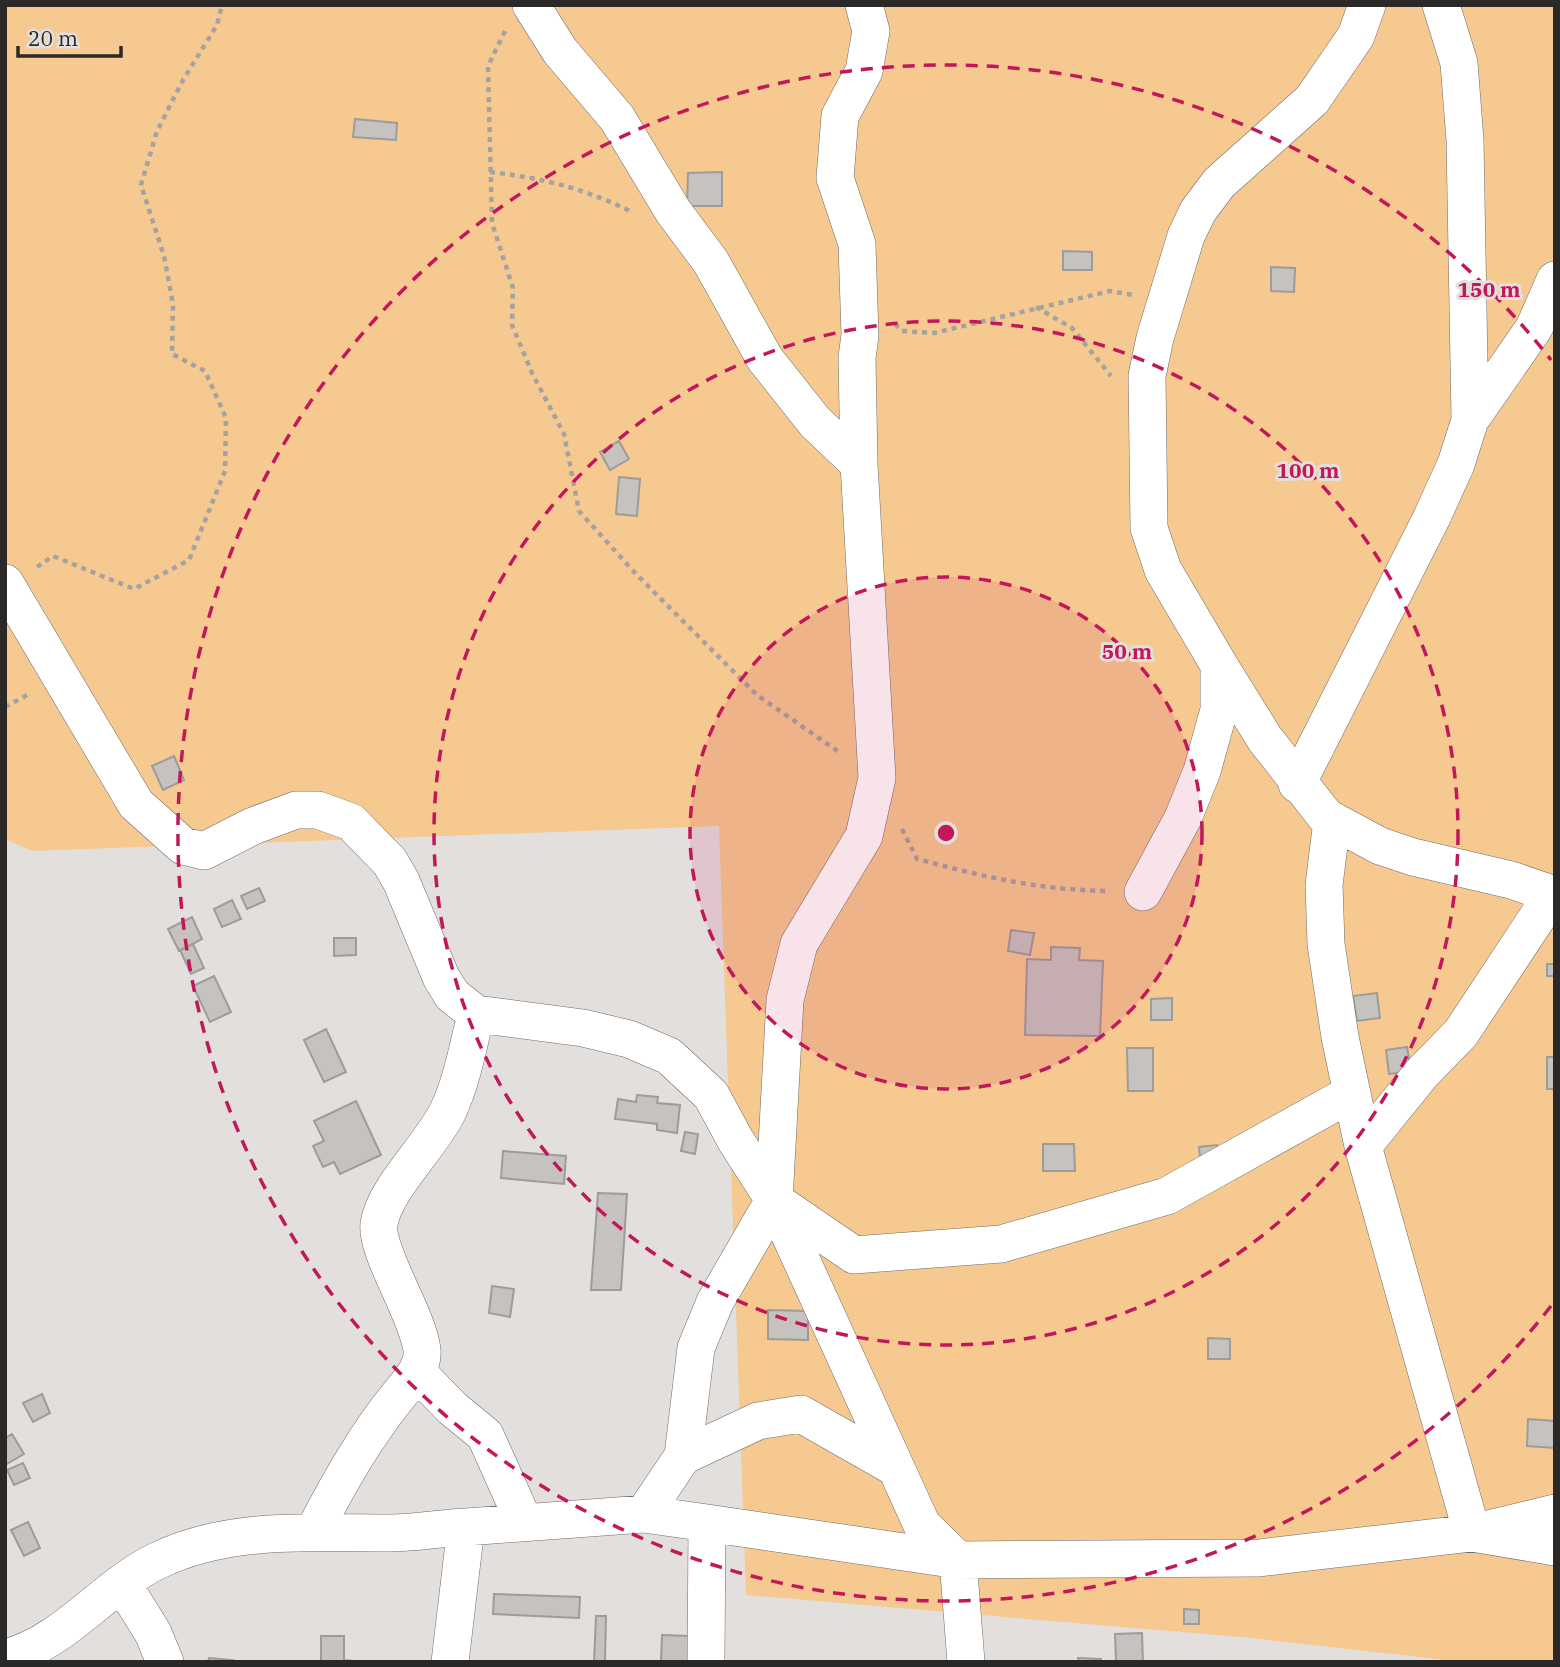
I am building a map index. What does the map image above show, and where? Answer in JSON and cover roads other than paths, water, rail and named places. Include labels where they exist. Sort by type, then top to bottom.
[{"type":"street","points":[[644,1514],[683,1456],[695,1348],[715,1302],[775,1200],[785,1000],[799,944],[864,836],[877,778],[859,464],[857,244],[835,178],[840,116],[864,71],[871,31],[864,5]]},
{"type":"street","points":[[1363,1146],[1422,1073],[1461,1032],[1553,895],[1511,880],[1413,857],[1380,846],[1332,821],[1297,784],[1219,665],[1163,570],[1149,528],[1147,376],[1165,301],[1186,236],[1198,211],[1219,184],[1312,100],[1356,36],[1367,5]]},
{"type":"street","points":[[1441,5],[1459,63],[1465,140],[1470,420]]},
{"type":"street","points":[[518,18],[560,51],[617,118],[673,211],[711,262],[765,359],[815,422],[859,464]]},
{"type":"street","points":[[1297,784],[1432,517],[1456,464],[1470,420],[1534,328],[1555,280]]},
{"type":"street","points":[[6,585],[136,804],[183,846],[205,852],[253,826],[296,810],[318,810],[351,822],[390,862],[401,881],[441,977],[452,995],[476,1014],[583,1028],[629,1039],[668,1056],[711,1095],[736,1142],[775,1200],[922,1525],[958,1560],[966,1662]]},
{"type":"street","points":[[1143,892],[1183,818],[1202,771],[1219,710],[1219,665]]},
{"type":"street","points":[[1332,821],[1324,885],[1326,944],[1352,1093],[1363,1146],[1472,1533]]},
{"type":"street","points":[[314,1531],[348,1465],[374,1425],[417,1372],[422,1351],[411,1310],[393,1272],[378,1227],[384,1208],[447,1113],[461,1076],[476,1014]]},
{"type":"street","points":[[775,1200],[854,1255],[1001,1244],[1167,1196],[1352,1093]]},
{"type":"street","points":[[417,1372],[452,1408],[485,1435],[524,1522]]},
{"type":"street","points":[[683,1456],[758,1421],[801,1414],[896,1468]]},
{"type":"street","points":[[5,1658],[19,1655],[68,1626],[122,1583],[154,1562],[194,1545],[314,1531],[395,1533],[644,1514],[958,1560],[1259,1558],[1472,1533],[1555,1513]]},
{"type":"street","points":[[706,1662],[707,1524]]},
{"type":"street","points":[[450,1662],[466,1527]]},
{"type":"street","points":[[1472,1533],[1555,1547]]},
{"type":"street","points":[[122,1583],[153,1633],[165,1662]]}]
